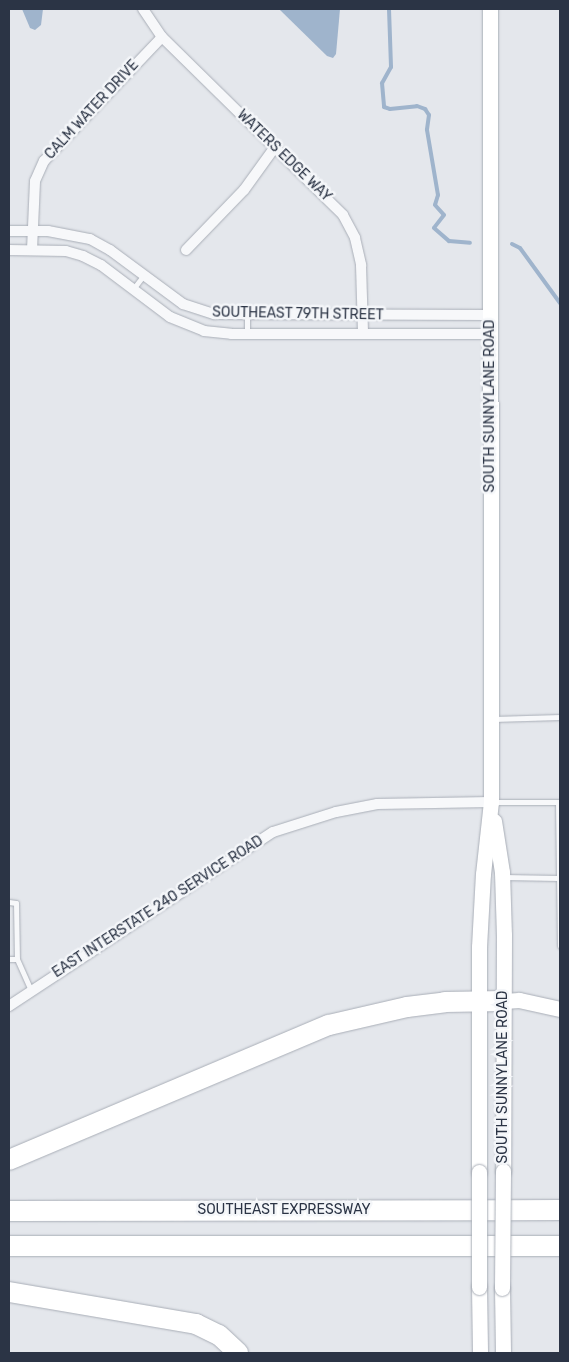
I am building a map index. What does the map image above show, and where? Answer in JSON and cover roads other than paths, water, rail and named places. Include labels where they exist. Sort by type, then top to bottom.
[{"type":"highway","points":[[9,1160],[329,1025],[407,1007],[504,1001]]},
{"type":"highway","name":"SOUTHEAST EXPRESSWAY","points":[[9,1211],[560,1210]]},
{"type":"highway","points":[[9,1246],[560,1246]]},
{"type":"highway","points":[[9,1292],[196,1324],[219,1335],[238,1353]]},
{"type":"main road","name":"SOUTH SUNNYLANE ROAD","points":[[480,1353],[480,1001],[483,874],[491,802],[490,9]]},
{"type":"main road","name":"SOUTH SUNNYLANE ROAD","points":[[491,802],[502,877],[504,1001],[503,1353]]},
{"type":"main road","points":[[504,1001],[519,1000],[560,1009]]},
{"type":"street","name":"WATERS EDGE WAY","points":[[142,9],[162,37],[332,203],[349,226],[361,265],[363,334]]},
{"type":"street","name":"CALM WATER DRIVE","points":[[32,250],[35,181],[44,161],[162,37]]},
{"type":"street","points":[[186,250],[244,190],[275,147]]},
{"type":"street","name":"SOUTHEAST 79TH STREET","points":[[9,231],[70,233],[90,239],[110,250],[183,304],[198,310],[247,316],[490,315]]},
{"type":"street","name":"SOUTHEAST 79TH STREET","points":[[9,250],[66,251],[83,256],[170,317],[188,326],[220,333],[490,334]]},
{"type":"street","name":"EAST INTERSTATE 240 SERVICE ROAD","points":[[9,1006],[273,832],[336,812],[377,804],[491,802]]},
{"type":"lane","points":[[132,289],[144,275]]},
{"type":"lane","points":[[247,316],[247,334]]},
{"type":"lane","points":[[491,720],[560,717]]},
{"type":"lane","points":[[491,802],[559,802],[558,878],[560,946]]},
{"type":"lane","points":[[502,877],[558,878]]},
{"type":"lane","points":[[9,902],[16,902],[17,959],[31,991]]},
{"type":"lane","points":[[9,959],[17,959]]},
{"type":"water","points":[[22,9],[43,9],[41,25],[35,30],[30,28]]},
{"type":"water","points":[[279,9],[340,9],[336,54],[333,58],[327,56]]},
{"type":"waterway","points":[[389,9],[391,67],[382,83],[384,107],[390,109],[417,106],[425,109],[429,115],[427,130],[438,195],[435,205],[444,215],[434,228],[449,241],[470,243]]},
{"type":"waterway","points":[[512,244],[520,248],[560,303]]}]
